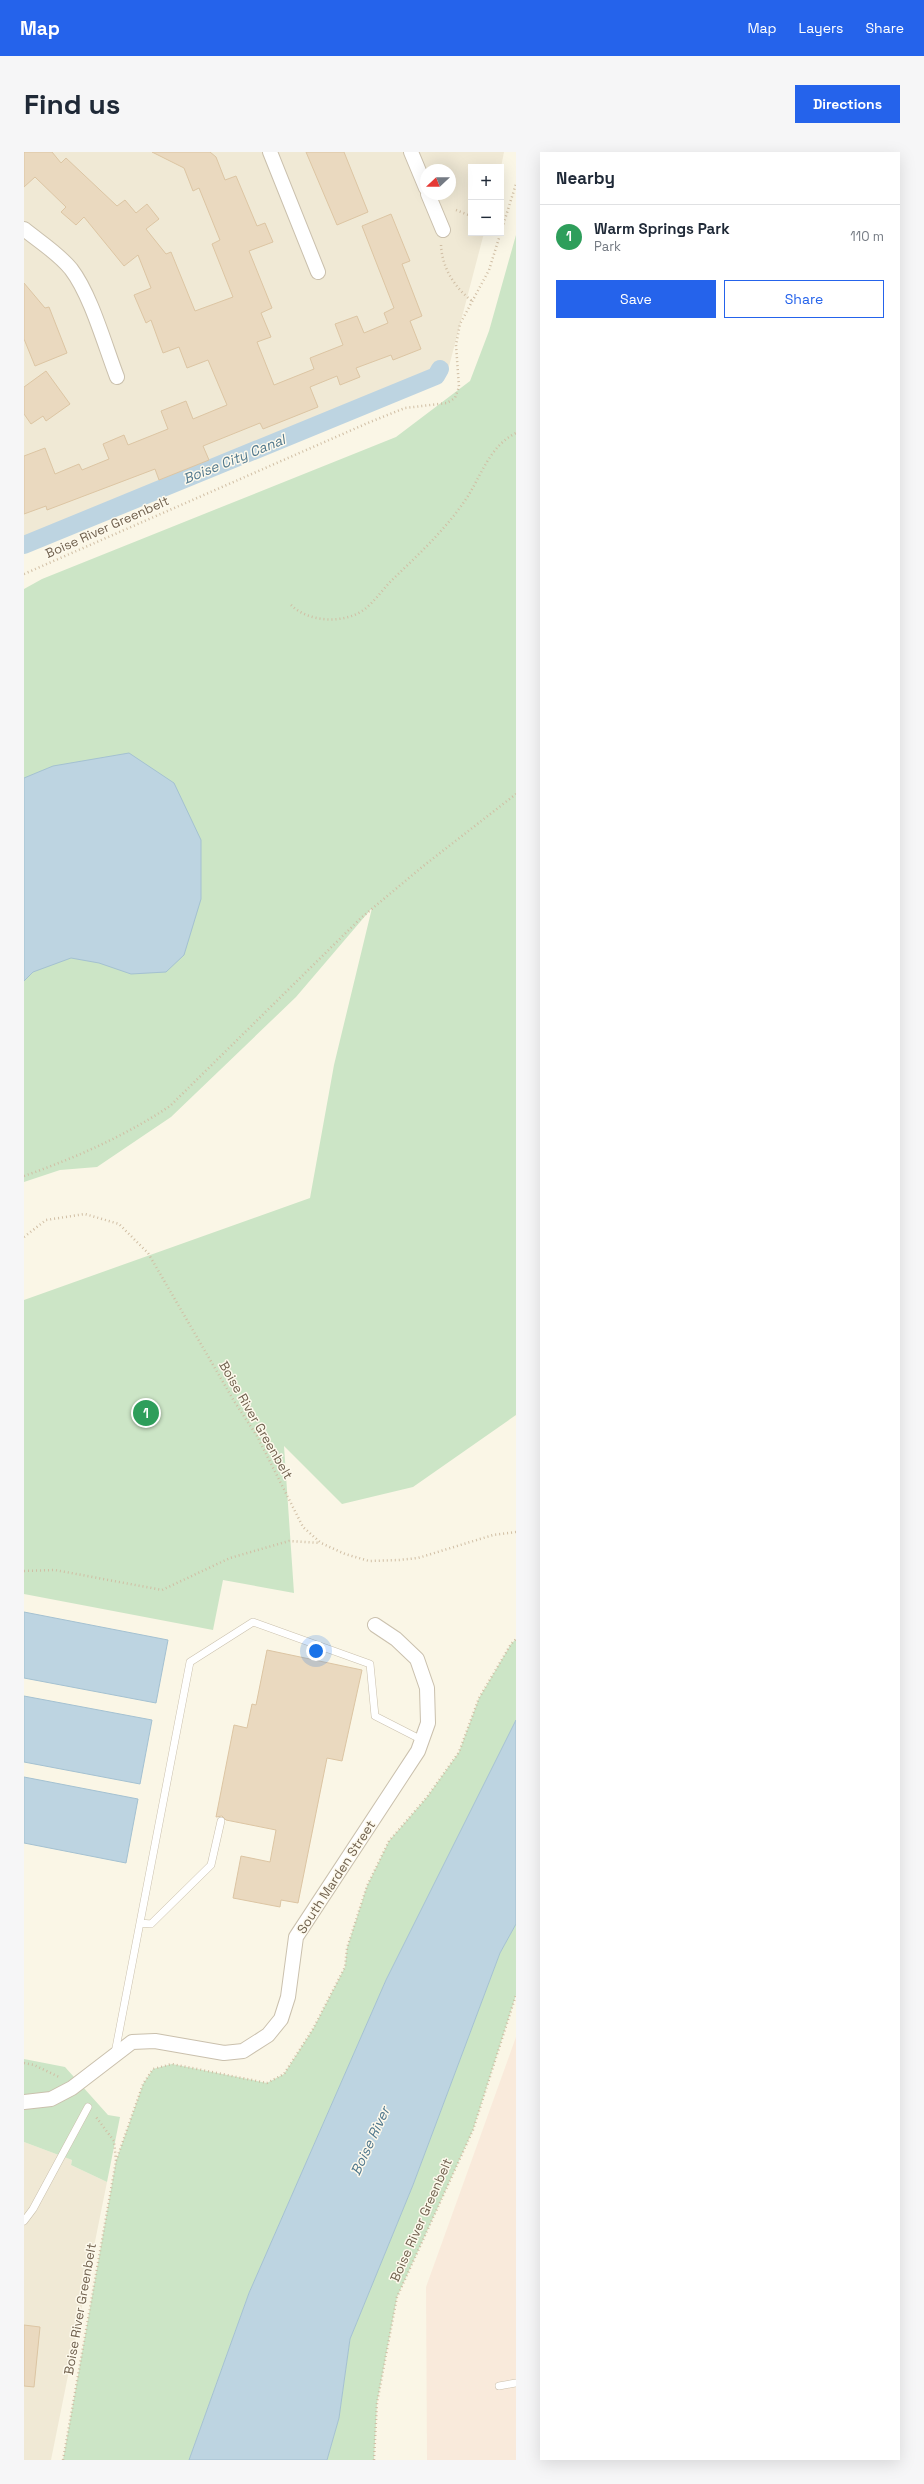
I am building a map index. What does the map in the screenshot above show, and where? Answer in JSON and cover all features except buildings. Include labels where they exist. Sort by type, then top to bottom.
[{"type":"street","points":[[270,152],[318,272]]},
{"type":"street","points":[[411,152],[420,174]]},
{"type":"street","points":[[430,200],[443,230]]},
{"type":"street","points":[[24,229],[57,255],[71,270],[82,287],[117,377]]},
{"type":"street","name":"South Marden Street","points":[[24,2102],[51,2099],[72,2088],[132,2042],[155,2041],[224,2053],[243,2050],[268,2034],[281,2019],[288,1997],[296,1937],[418,1751],[428,1723],[427,1688],[417,1659],[396,1639],[375,1625]]},
{"type":"lane","points":[[115,2054],[190,1662],[253,1622],[370,1664],[375,1716],[422,1740]]},
{"type":"lane","points":[[140,1923],[151,1924],[211,1865],[221,1821]]},
{"type":"lane","points":[[24,2221],[88,2106]]},
{"type":"lane","points":[[499,2386],[516,2383]]},
{"type":"path","name":"Boise River Greenbelt","points":[[504,222],[516,184]]},
{"type":"path","points":[[456,210],[468,215]]},
{"type":"path","name":"Boise River Greenbelt","points":[[24,574],[370,422],[405,408],[446,403],[455,398],[459,388],[456,345],[460,324],[490,270],[500,236]]},
{"type":"path","points":[[441,245],[451,278],[459,290],[472,301]]},
{"type":"path","points":[[291,605],[320,620],[339,620],[364,609],[435,537],[464,502],[488,458],[507,438],[516,433]]},
{"type":"path","points":[[24,1176],[68,1160],[137,1128],[170,1106],[361,918],[422,867],[516,794]]},
{"type":"path","name":"Boise River Greenbelt","points":[[24,1237],[46,1220],[84,1214],[119,1224],[148,1253],[234,1401],[257,1436],[303,1527],[320,1543],[345,1554],[369,1561],[399,1560],[418,1558],[493,1535],[516,1532]]},
{"type":"path","points":[[24,1571],[55,1570],[162,1590],[230,1558],[289,1542],[320,1543]]},
{"type":"path","name":"Boise River Greenbelt","points":[[63,2460],[116,2161],[143,2084],[153,2069],[172,2064],[267,2083],[284,2074],[313,2029],[345,1967],[346,1948],[367,1886],[389,1841],[427,1797],[459,1752],[479,1698],[516,1639]]},
{"type":"path","name":"Boise River Greenbelt","points":[[374,2460],[377,2403],[397,2297],[473,2130],[516,1996]]},
{"type":"shaded area","points":[[24,152],[504,152],[502,164],[468,164],[468,236],[483,236],[447,374],[24,545]]},
{"type":"shaded area","points":[[516,2037],[516,2460],[427,2460],[426,2287]]},
{"type":"shaded area","points":[[24,2142],[72,2160],[71,2165],[107,2182],[51,2460],[24,2460]]},
{"type":"green space","points":[[516,235],[516,1415],[413,1487],[342,1504],[284,1446],[294,1593],[223,1580],[213,1630],[24,1594],[24,1300],[310,1198],[334,1065],[372,908],[296,997],[171,1117],[97,1167],[60,1170],[24,1182],[24,589],[42,579],[396,437],[470,381],[489,331]]},
{"type":"green space","points":[[516,1639],[516,1720],[386,1980],[249,2293],[189,2460],[63,2460],[116,2161],[143,2084],[153,2069],[172,2064],[267,2083],[284,2074],[313,2029],[345,1967],[347,1948],[367,1886],[389,1841],[427,1797],[459,1752],[479,1698],[511,1644]]},
{"type":"green space","points":[[516,1924],[516,1995],[473,2130],[397,2297],[377,2403],[374,2460],[327,2460],[339,2418],[350,2339],[413,2185],[500,1953]]},
{"type":"green space","points":[[24,2059],[65,2067],[108,2115],[120,2117],[107,2182],[71,2165],[72,2160],[24,2142]]},
{"type":"water","points":[[129,753],[174,783],[201,840],[201,899],[184,955],[166,972],[131,974],[99,963],[71,958],[33,972],[24,981],[24,778],[53,766]]},
{"type":"water","points":[[24,1612],[168,1640],[156,1703],[24,1678]]},
{"type":"water","points":[[24,1696],[152,1720],[140,1784],[24,1762]]},
{"type":"water","name":"Boise River","points":[[516,1720],[516,1924],[500,1953],[413,2185],[350,2339],[339,2418],[327,2460],[189,2460],[249,2293],[386,1980]]},
{"type":"water","points":[[24,1777],[138,1799],[126,1863],[24,1843]]},
{"type":"waterway","name":"Boise City Canal","points":[[24,545],[436,376],[440,369]]},
{"type":"place","name":"Warm Springs Park","points":[[146,1413]]}]
